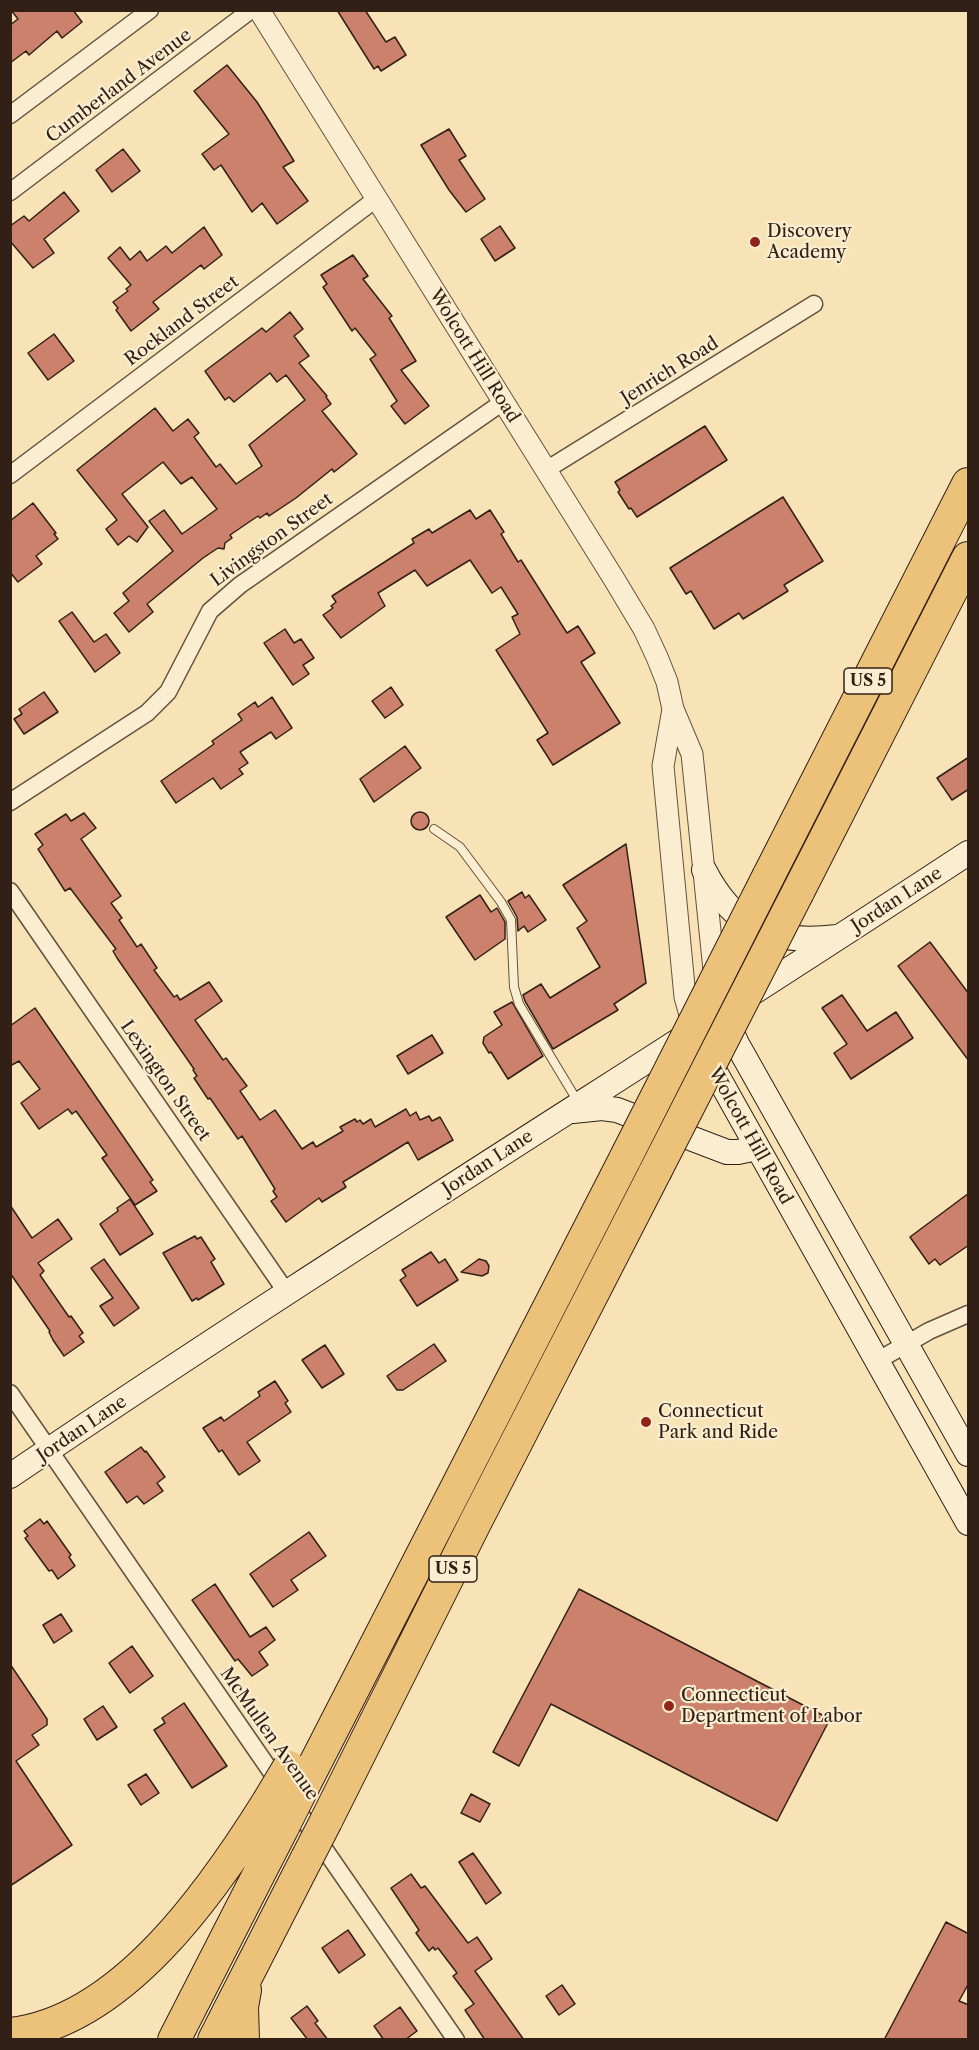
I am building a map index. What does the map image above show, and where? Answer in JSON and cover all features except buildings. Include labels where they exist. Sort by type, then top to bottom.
[{"type":"highway","name":"US 5","points":[[174,2040],[276,1814],[378,1639],[969,484]]},
{"type":"highway","name":"US 5","points":[[214,2040],[969,558]]},
{"type":"highway","points":[[10,2034],[47,2026],[72,2015],[105,1995],[130,1975],[164,1942],[233,1856],[276,1814]]},
{"type":"highway","points":[[243,2040],[242,2007],[251,1966]]},
{"type":"main road","name":"Jordan Lane","points":[[10,1476],[287,1293],[969,853]]},
{"type":"main road","points":[[704,870],[724,903],[734,914],[753,926],[790,938],[840,937]]},
{"type":"main road","name":"Wolcott Hill Road","points":[[724,1012],[739,1048],[969,1454]]},
{"type":"main road","name":"Wolcott Hill Road","points":[[695,1031],[710,1065],[969,1523]]},
{"type":"main road","points":[[574,1108],[617,1110],[727,1152],[757,1148]]},
{"type":"street","points":[[10,115],[150,10]]},
{"type":"street","name":"Cumberland Avenue","points":[[10,192],[251,10]]},
{"type":"street","name":"Wolcott Hill Road","points":[[259,10],[644,629],[667,682],[673,709],[692,754],[714,970],[724,1012]]},
{"type":"street","name":"Rockland Street","points":[[10,475],[376,199]]},
{"type":"street","name":"Jenrich Road","points":[[546,470],[814,304]]},
{"type":"street","name":"Livingston Street","points":[[10,802],[147,714],[168,692],[210,611],[240,585],[503,402]]},
{"type":"street","name":"Wolcott Hill Road","points":[[673,709],[663,766],[685,997],[695,1031]]},
{"type":"street","points":[[666,800],[697,797]]},
{"type":"street","name":"Lexington Street","points":[[10,891],[287,1293]]},
{"type":"street","points":[[877,1361],[906,1344],[969,1314]]},
{"type":"street","name":"McMullen Avenue","points":[[10,1393],[456,2040]]},
{"type":"lane","points":[[434,829],[460,847],[501,902],[511,920],[514,987],[519,1004],[574,1108]]},
{"type":"place","name":"Discovery Academy","points":[[755,242]]},
{"type":"place","name":"Connecticut Park and Ride","points":[[646,1422]]},
{"type":"place","name":"Connecticut Department of Labor","points":[[669,1706]]}]
